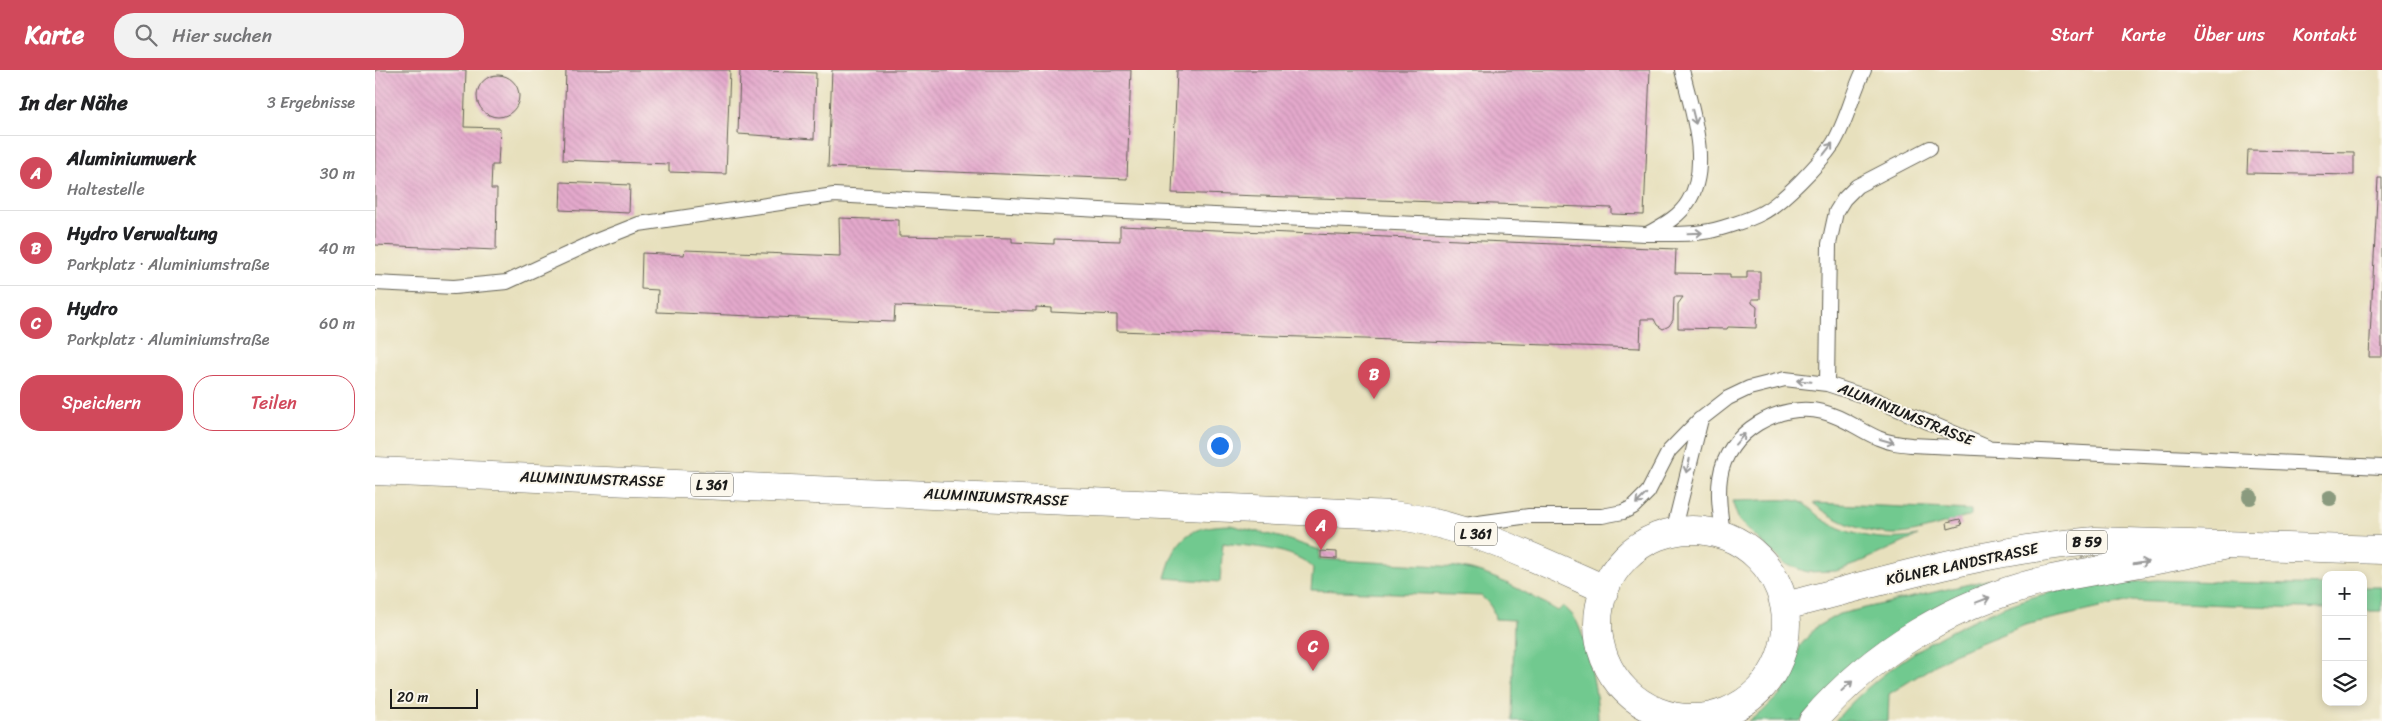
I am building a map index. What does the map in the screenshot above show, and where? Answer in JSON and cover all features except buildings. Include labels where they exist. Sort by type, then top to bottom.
[{"type":"main road","name":"ALUMINIUMSTRASSE","points":[[375,471],[1393,515],[1455,527],[1514,549],[1604,589]]},
{"type":"main road","points":[[1698,530],[1723,535],[1745,546],[1764,562],[1777,582],[1785,606],[1787,621],[1783,651],[1769,679],[1748,701],[1705,719],[1671,719],[1647,707],[1627,693],[1619,684],[1605,661],[1598,633],[1600,603],[1604,589],[1620,563],[1644,543],[1673,532],[1698,530]]},
{"type":"main road","name":"KÖLNER LANDSTRASSE","points":[[1785,606],[1950,564],[2034,547],[2095,541],[2382,550]]},
{"type":"main road","points":[[1813,721],[1869,667],[1925,628],[1970,605],[2046,580],[2188,555],[2226,545]]},
{"type":"lane","points":[[1646,234],[1670,221],[1689,202],[1697,179],[1698,136],[1682,70]]},
{"type":"lane","points":[[375,283],[454,287],[507,282],[596,241],[639,224],[834,195],[1110,210],[1646,234],[1705,232],[1762,213],[1790,190],[1832,144],[1847,117],[1860,74]]},
{"type":"lane","points":[[1827,384],[1830,236],[1836,212],[1844,199],[1857,186],[1930,148]]},
{"type":"lane","name":"ALUMINIUMSTRASSE","points":[[1455,527],[1529,516],[1602,516],[1623,512],[1633,507],[1648,492],[1669,451],[1717,405],[1749,388],[1785,380],[1827,384],[1876,400],[1997,451]]},
{"type":"lane","name":"ALUMINIUMSTRASSE","points":[[1723,535],[1719,486],[1721,471],[1727,456],[1746,432],[1763,420],[1797,410],[1822,412],[1841,418],[1876,438],[1897,444],[1997,451],[2382,467]]},
{"type":"lane","points":[[1673,532],[1701,419]]},
{"type":"green space","points":[[1732,501],[1798,501],[1822,519],[1857,534],[1881,538],[1918,536],[1836,571],[1807,572],[1785,564],[1739,521]]},
{"type":"green space","points":[[1813,503],[1971,510],[1971,516],[1915,531],[1887,534],[1853,526],[1832,516]]},
{"type":"green space","points":[[1230,525],[1283,538],[1320,550],[1319,559],[1458,567],[1472,570],[1498,579],[1558,611],[1563,606],[1574,617],[1583,637],[1594,683],[1598,721],[1512,721],[1514,620],[1495,619],[1491,606],[1481,596],[1311,590],[1313,568],[1305,561],[1284,552],[1223,543],[1220,582],[1165,578],[1174,553],[1185,537],[1203,528]]},
{"type":"green space","points":[[1991,579],[1988,587],[1800,721],[1748,721],[1761,713],[1785,689],[1800,646],[1816,627],[1839,614]]},
{"type":"green space","points":[[2157,580],[2322,585],[2322,609],[2130,601],[2025,625],[1953,654],[1889,694],[1888,721],[1835,721],[1876,680],[1925,645],[2006,606],[2048,593]]},
{"type":"green space","points":[[2367,587],[2382,587],[2382,611],[2367,611]]},
{"type":"place","name":"Hydro Verwaltung","points":[[1374,399]]},
{"type":"place","name":"Aluminiumwerk","points":[[1321,550]]},
{"type":"place","name":"Hydro","points":[[1313,671]]}]
